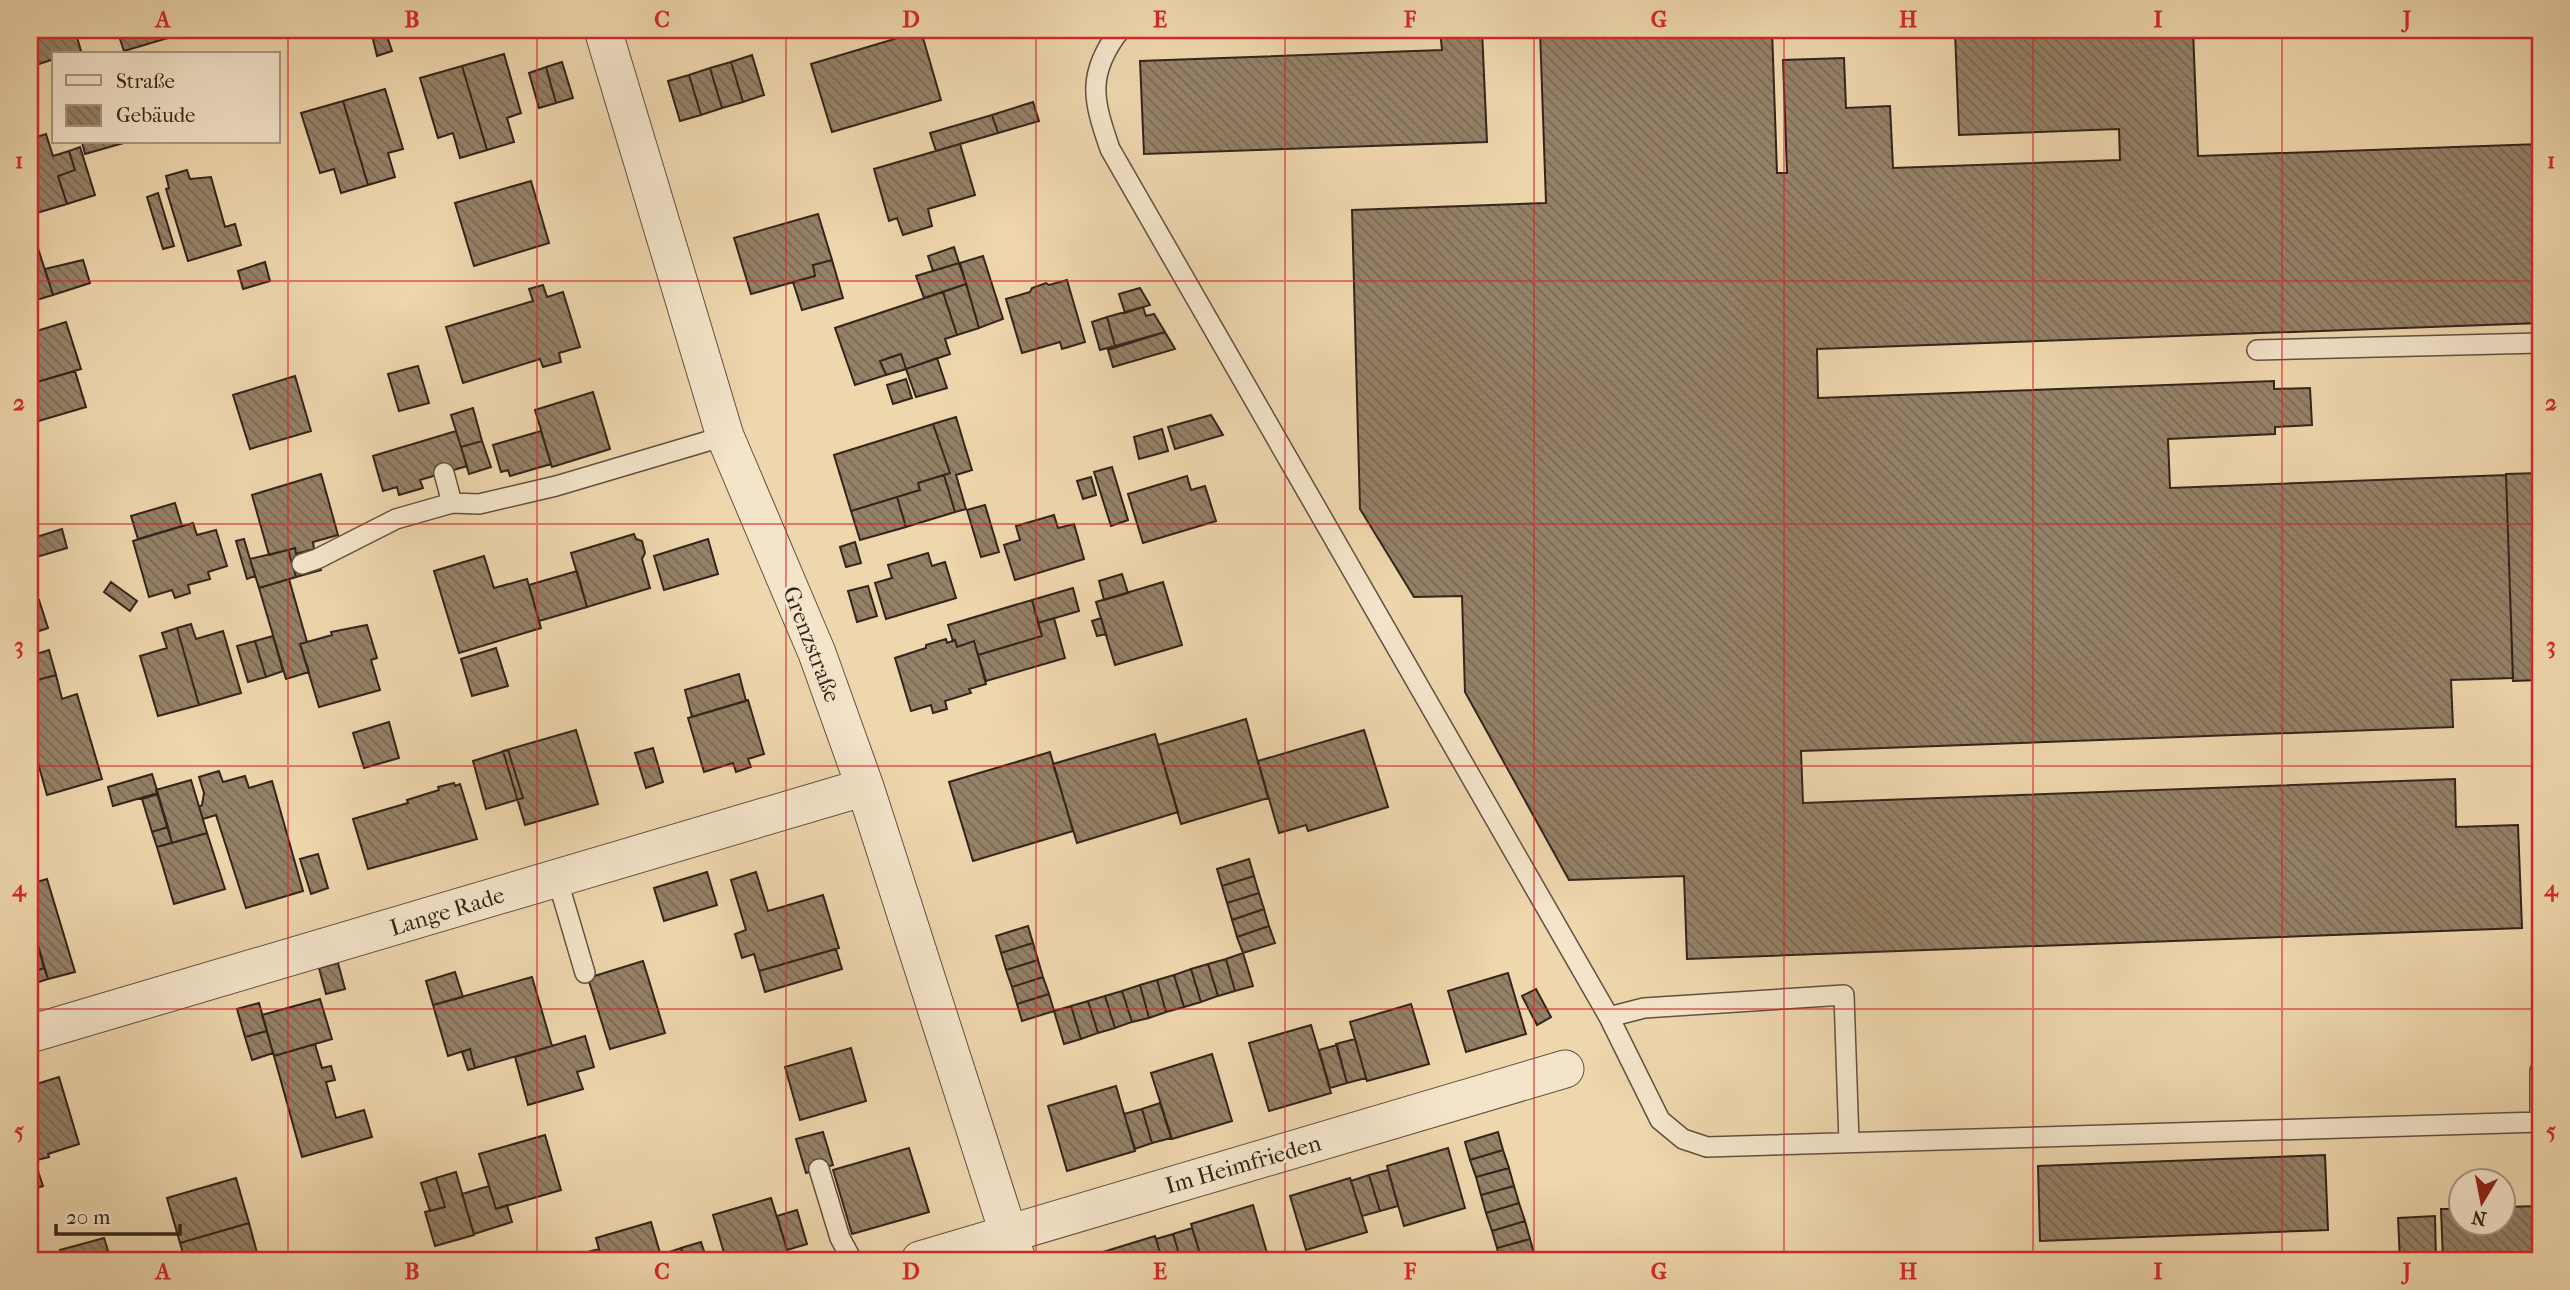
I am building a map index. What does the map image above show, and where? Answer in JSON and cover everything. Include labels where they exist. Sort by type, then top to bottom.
[{"type":"street","name":"Grenzstraße","points":[[603,30],[725,436],[812,641],[865,787],[1013,1247]]},
{"type":"street","name":"Lange Rade","points":[[30,1034],[865,787]]},
{"type":"street","name":"Im Heimfrieden","points":[[920,1260],[1013,1247],[1565,1069]]},
{"type":"lane","points":[[1120,30],[1109,44],[1096,74],[1096,110],[1110,149],[1609,1017],[1660,1120],[1683,1139],[1707,1147],[2540,1122],[2540,1071]]},
{"type":"lane","points":[[2257,350],[2540,343]]},
{"type":"lane","points":[[302,564],[396,519],[452,503],[478,504],[556,486],[725,436]]},
{"type":"lane","points":[[444,473],[452,503]]},
{"type":"lane","points":[[557,878],[585,973]]},
{"type":"lane","points":[[1609,1017],[1644,1008],[1844,995],[1849,1142]]},
{"type":"lane","points":[[819,1169],[840,1238],[852,1260]]},
{"type":"building","points":[[30,30],[75,30],[81,51],[52,52],[52,60],[30,67]]},
{"type":"building","points":[[117,30],[177,30],[178,35],[124,51]]},
{"type":"building","points":[[385,30],[392,51],[377,56],[371,31]]},
{"type":"building","points":[[1440,30],[1482,30],[1487,142],[1144,154],[1140,61],[1442,50]]},
{"type":"building","points":[[1540,30],[1772,30],[1777,173],[1787,173],[1783,60],[1844,58],[1846,108],[1890,106],[1893,168],[2120,160],[2119,129],[1959,135],[1955,30],[2193,30],[2198,156],[2540,144],[2540,323],[1817,349],[1818,398],[2274,381],[2274,389],[2310,388],[2312,425],[2275,427],[2275,434],[2168,439],[2170,488],[2506,475],[2513,678],[2451,680],[2453,727],[1801,751],[1803,803],[2455,779],[2456,827],[2518,825],[2522,928],[1687,959],[1684,876],[1569,880],[1465,692],[1462,596],[1414,597],[1360,509],[1352,210],[1546,203]]},
{"type":"building","points":[[921,31],[941,100],[832,132],[811,64]]},
{"type":"building","points":[[504,54],[521,113],[507,118],[514,142],[487,150],[462,66]]},
{"type":"building","points":[[752,55],[764,95],[743,102],[731,62]]},
{"type":"building","points":[[562,62],[573,98],[556,103],[546,67]]},
{"type":"building","points":[[731,62],[743,102],[722,108],[710,68]]},
{"type":"building","points":[[462,66],[487,150],[460,158],[453,133],[438,138],[420,78]]},
{"type":"building","points":[[546,67],[556,103],[539,108],[529,73]]},
{"type":"building","points":[[710,68],[722,108],[701,115],[689,75]]},
{"type":"building","points":[[689,75],[701,115],[680,121],[668,81]]},
{"type":"building","points":[[385,89],[403,149],[388,153],[395,177],[368,185],[343,101]]},
{"type":"building","points":[[343,101],[368,185],[341,193],[334,169],[320,173],[301,113]]},
{"type":"building","points":[[1033,102],[1039,121],[998,133],[992,115]]},
{"type":"building","points":[[992,115],[998,133],[936,151],[930,133]]},
{"type":"building","points":[[46,134],[53,156],[69,151],[75,170],[58,176],[67,204],[30,215],[30,139]]},
{"type":"building","points":[[82,144],[120,144],[85,154]]},
{"type":"building","points":[[960,144],[975,195],[928,209],[932,226],[903,235],[897,218],[889,221],[874,169]]},
{"type":"building","points":[[80,147],[95,195],[67,204],[58,176],[75,170],[69,151]]},
{"type":"building","points":[[187,170],[190,179],[211,177],[225,227],[235,224],[241,245],[188,261],[166,189],[169,188],[166,176]]},
{"type":"building","points":[[531,181],[549,243],[474,266],[455,203]]},
{"type":"building","points":[[158,193],[174,246],[163,249],[147,197]]},
{"type":"building","points":[[818,214],[832,260],[813,265],[815,276],[751,294],[734,238]]},
{"type":"building","points":[[35,239],[53,295],[30,302],[30,240]]},
{"type":"building","points":[[954,247],[959,263],[933,271],[928,256]]},
{"type":"building","points":[[983,256],[1003,319],[979,328],[960,263]]},
{"type":"building","points":[[83,260],[90,283],[53,295],[45,269]]},
{"type":"building","points":[[832,260],[843,298],[802,310],[793,282],[815,276],[813,265]]},
{"type":"building","points":[[265,262],[270,281],[243,289],[238,271]]},
{"type":"building","points":[[959,263],[966,284],[924,298],[916,276]]},
{"type":"building","points":[[1067,280],[1085,342],[1062,349],[1060,342],[1022,353],[1006,299],[1030,292],[1032,288],[1046,283],[1049,285]]},
{"type":"building","points":[[966,284],[979,328],[957,335],[943,292]]},
{"type":"building","points":[[543,285],[547,297],[563,292],[580,347],[559,353],[561,362],[543,367],[540,359],[463,383],[446,327],[533,301],[529,289]]},
{"type":"building","points":[[1140,288],[1150,305],[1125,313],[1119,294]]},
{"type":"building","points":[[943,292],[957,335],[945,339],[950,354],[906,369],[901,354],[891,357],[880,361],[886,375],[855,385],[835,328]]},
{"type":"building","points":[[1143,307],[1146,316],[1154,314],[1165,332],[1115,346],[1107,317]]},
{"type":"building","points":[[1107,317],[1115,346],[1100,350],[1092,322]]},
{"type":"building","points":[[66,322],[81,369],[30,384],[30,333]]},
{"type":"building","points":[[1165,332],[1175,349],[1113,367],[1108,350]]},
{"type":"building","points":[[901,354],[906,369],[886,375],[880,361]]},
{"type":"building","points":[[937,358],[947,388],[916,397],[906,369]]},
{"type":"building","points":[[418,366],[429,403],[399,411],[388,374]]},
{"type":"building","points":[[75,371],[86,407],[32,423],[30,384]]},
{"type":"building","points":[[295,376],[311,431],[250,449],[233,395]]},
{"type":"building","points":[[906,379],[912,398],[893,404],[887,385]]},
{"type":"building","points":[[593,392],[610,449],[552,467],[535,410]]},
{"type":"building","points":[[473,408],[482,441],[461,447],[451,415]]},
{"type":"building","points":[[1211,415],[1223,435],[1175,449],[1168,427]]},
{"type":"building","points":[[956,417],[972,470],[956,475],[966,509],[955,512],[944,475],[950,473],[933,424]]},
{"type":"building","points":[[933,424],[950,473],[918,483],[920,490],[851,511],[834,455]]},
{"type":"building","points":[[1162,429],[1168,451],[1139,459],[1134,437]]},
{"type":"building","points":[[456,431],[467,466],[420,480],[423,488],[399,495],[397,487],[383,491],[373,456]]},
{"type":"building","points":[[541,431],[551,464],[510,476],[508,470],[501,472],[493,445]]},
{"type":"building","points":[[482,441],[491,467],[469,474],[461,447]]},
{"type":"building","points":[[1112,467],[1128,520],[1111,526],[1094,472]]},
{"type":"building","points":[[2540,473],[2540,680],[2513,681],[2506,474]]},
{"type":"building","points":[[321,474],[338,535],[313,542],[314,549],[296,554],[295,548],[269,555],[252,495]]},
{"type":"building","points":[[944,475],[955,512],[906,527],[897,497],[920,490],[918,483]]},
{"type":"building","points":[[1187,476],[1191,490],[1205,486],[1216,521],[1143,543],[1128,494]]},
{"type":"building","points":[[1091,477],[1096,495],[1083,499],[1077,481]]},
{"type":"building","points":[[897,497],[906,527],[860,540],[851,511]]},
{"type":"building","points":[[175,503],[182,526],[138,539],[131,516]]},
{"type":"building","points":[[985,505],[999,552],[981,557],[967,510]]},
{"type":"building","points":[[1054,515],[1058,528],[1074,524],[1084,559],[1015,580],[1004,545],[1020,540],[1016,526]]},
{"type":"building","points":[[193,523],[197,535],[216,530],[227,566],[208,572],[210,579],[188,585],[190,593],[175,598],[172,590],[149,597],[133,541]]},
{"type":"building","points":[[62,529],[67,548],[30,559],[30,539]]},
{"type":"building","points":[[634,534],[636,539],[642,541],[645,553],[642,559],[650,588],[587,607],[571,553]]},
{"type":"building","points":[[244,539],[255,576],[247,579],[236,541]]},
{"type":"building","points":[[708,539],[718,574],[664,590],[654,556]]},
{"type":"building","points":[[855,542],[861,563],[846,567],[840,547]]},
{"type":"building","points":[[295,548],[296,554],[314,549],[321,570],[296,577],[288,550]]},
{"type":"building","points":[[288,550],[296,577],[259,588],[250,559]]},
{"type":"building","points":[[928,553],[932,566],[945,562],[956,598],[886,619],[875,583],[892,578],[888,565]]},
{"type":"building","points":[[484,556],[494,588],[527,579],[541,628],[459,653],[434,571]]},
{"type":"building","points":[[577,571],[587,607],[539,621],[529,585]]},
{"type":"building","points":[[1122,574],[1128,593],[1104,600],[1099,581]]},
{"type":"building","points":[[289,579],[307,642],[300,644],[309,672],[286,679],[259,588]]},
{"type":"building","points":[[111,582],[137,601],[130,611],[104,592]]},
{"type":"building","points":[[1163,582],[1182,645],[1115,665],[1096,602]]},
{"type":"building","points":[[868,586],[877,616],[857,622],[848,591]]},
{"type":"building","points":[[1073,588],[1079,611],[1038,623],[1032,600]]},
{"type":"building","points":[[39,600],[48,628],[30,634],[30,602]]},
{"type":"building","points":[[1032,600],[1042,636],[978,655],[974,641],[957,647],[955,640],[953,641],[948,625]]},
{"type":"building","points":[[1054,618],[1065,658],[986,681],[978,655],[1042,636],[1038,623]]},
{"type":"building","points":[[1101,618],[1106,634],[1097,636],[1092,621]]},
{"type":"building","points":[[191,624],[196,639],[223,631],[241,693],[199,705],[177,628]]},
{"type":"building","points":[[367,625],[377,658],[371,660],[380,690],[319,707],[300,644],[332,635],[331,632]]},
{"type":"building","points":[[177,628],[199,705],[158,716],[140,656],[167,648],[162,633]]},
{"type":"building","points":[[273,636],[283,671],[266,677],[255,641]]},
{"type":"building","points":[[946,639],[947,643],[955,640],[957,647],[974,641],[986,684],[969,689],[971,693],[945,701],[947,709],[933,713],[931,705],[911,711],[895,658]]},
{"type":"building","points":[[255,641],[266,677],[248,682],[237,646]]},
{"type":"building","points":[[496,648],[508,686],[472,696],[461,659]]},
{"type":"building","points":[[49,650],[56,675],[30,682],[30,656]]},
{"type":"building","points":[[739,674],[746,701],[692,717],[685,690]]},
{"type":"building","points":[[56,675],[62,699],[77,694],[102,779],[47,795],[30,735],[30,682]]},
{"type":"building","points":[[748,700],[764,754],[748,759],[751,767],[736,772],[733,763],[704,772],[688,718]]},
{"type":"building","points":[[1246,719],[1268,798],[1181,824],[1158,745]]},
{"type":"building","points":[[389,722],[399,758],[364,768],[353,733]]},
{"type":"building","points":[[576,730],[598,804],[525,825],[503,751]]},
{"type":"building","points":[[1364,730],[1388,807],[1308,831],[1306,825],[1279,833],[1258,761]]},
{"type":"building","points":[[1155,734],[1178,812],[1077,843],[1053,764]]},
{"type":"building","points":[[653,748],[663,782],[646,788],[635,753]]},
{"type":"building","points":[[508,750],[523,798],[486,809],[473,761]]},
{"type":"building","points":[[1050,752],[1073,831],[973,861],[949,782]]},
{"type":"building","points":[[219,771],[223,782],[245,776],[249,788],[272,781],[303,891],[246,908],[216,815],[203,819],[199,807],[202,805],[204,793],[199,777]]},
{"type":"building","points":[[152,774],[158,793],[113,806],[108,787]]},
{"type":"building","points":[[191,780],[207,833],[172,843],[156,790]]},
{"type":"building","points":[[454,783],[455,786],[460,784],[477,839],[368,869],[353,819],[408,803],[407,800]]},
{"type":"building","points":[[158,794],[168,827],[152,832],[142,799]]},
{"type":"building","points":[[168,827],[172,843],[157,847],[152,832]]},
{"type":"building","points":[[207,833],[225,889],[174,904],[157,847]]},
{"type":"building","points":[[318,854],[328,888],[311,894],[300,859]]},
{"type":"building","points":[[1249,859],[1254,876],[1222,886],[1217,869]]},
{"type":"building","points":[[707,872],[717,905],[664,921],[654,888]]},
{"type":"building","points":[[756,872],[768,911],[823,895],[839,948],[759,971],[754,954],[742,958],[735,934],[746,930],[731,880]]},
{"type":"building","points":[[1254,876],[1259,893],[1227,903],[1222,886]]},
{"type":"building","points":[[47,879],[75,972],[48,979],[30,918],[30,884]]},
{"type":"building","points":[[1259,893],[1264,909],[1232,920],[1227,903]]},
{"type":"building","points":[[1264,909],[1269,926],[1237,937],[1232,920]]},
{"type":"building","points":[[30,918],[44,968],[30,973]]},
{"type":"building","points":[[1028,926],[1033,943],[1001,953],[996,936]]},
{"type":"building","points":[[1269,926],[1275,943],[1243,953],[1237,937]]},
{"type":"building","points":[[1033,943],[1038,960],[1006,970],[1001,953]]},
{"type":"building","points":[[836,949],[842,969],[765,992],[759,971]]},
{"type":"building","points":[[1243,953],[1253,986],[1235,991],[1226,959]]},
{"type":"building","points":[[1226,959],[1235,991],[1218,996],[1208,964]]},
{"type":"building","points":[[1038,960],[1043,977],[1012,987],[1006,970]]},
{"type":"building","points":[[643,961],[665,1033],[610,1049],[588,978]]},
{"type":"building","points":[[338,963],[345,989],[326,994],[319,968]]},
{"type":"building","points":[[1208,964],[1218,996],[1201,1002],[1191,969]]},
{"type":"building","points":[[44,968],[48,979],[30,985],[30,973]]},
{"type":"building","points":[[1191,969],[1201,1002],[1184,1007],[1174,975]]},
{"type":"building","points":[[455,972],[463,997],[433,1005],[426,981]]},
{"type":"building","points":[[1508,973],[1526,1034],[1466,1052],[1448,991]]},
{"type":"building","points":[[1174,975],[1184,1007],[1166,1012],[1157,980]]},
{"type":"building","points":[[532,977],[552,1046],[475,1068],[470,1049],[448,1056],[433,1005]]},
{"type":"building","points":[[1043,977],[1049,994],[1017,1004],[1012,987]]},
{"type":"building","points":[[1157,980],[1166,1012],[1149,1018],[1140,985]]},
{"type":"building","points":[[1140,985],[1149,1018],[1132,1022],[1122,991]]},
{"type":"building","points":[[1536,989],[1551,1017],[1537,1025],[1522,996]]},
{"type":"building","points":[[1122,991],[1132,1022],[1115,1028],[1105,996]]},
{"type":"building","points":[[1049,994],[1054,1011],[1022,1021],[1017,1004]]},
{"type":"building","points":[[1105,996],[1115,1028],[1098,1033],[1088,1001]]},
{"type":"building","points":[[320,999],[332,1039],[274,1056],[262,1015]]},
{"type":"building","points":[[1088,1001],[1098,1033],[1081,1039],[1071,1006]]},
{"type":"building","points":[[259,1003],[267,1031],[245,1037],[237,1009]]},
{"type":"building","points":[[1411,1004],[1429,1064],[1367,1081],[1350,1022]]},
{"type":"building","points":[[1071,1006],[1081,1039],[1064,1044],[1054,1011]]},
{"type":"building","points":[[1311,1025],[1331,1093],[1269,1111],[1249,1043]]},
{"type":"building","points":[[267,1031],[273,1053],[252,1060],[245,1037]]},
{"type":"building","points":[[585,1036],[594,1067],[577,1072],[583,1089],[528,1105],[515,1057]]},
{"type":"building","points":[[1355,1039],[1366,1078],[1347,1083],[1336,1044]]},
{"type":"building","points":[[315,1044],[322,1068],[331,1066],[335,1080],[326,1082],[336,1118],[364,1110],[372,1137],[302,1157],[274,1056]]},
{"type":"building","points":[[1337,1045],[1347,1083],[1330,1088],[1319,1050]]},
{"type":"building","points":[[851,1048],[866,1101],[800,1120],[785,1067]]},
{"type":"building","points":[[470,1049],[475,1068],[468,1070],[462,1052]]},
{"type":"building","points":[[1212,1054],[1232,1121],[1172,1139],[1151,1073]]},
{"type":"building","points":[[59,1077],[79,1144],[48,1154],[49,1157],[30,1159],[30,1086]]},
{"type":"building","points":[[1116,1086],[1135,1151],[1067,1171],[1048,1106]]},
{"type":"building","points":[[1160,1103],[1171,1138],[1152,1143],[1142,1109]]},
{"type":"building","points":[[1142,1109],[1152,1143],[1135,1149],[1124,1114]]},
{"type":"building","points":[[823,1132],[833,1165],[806,1173],[796,1139]]},
{"type":"building","points":[[1498,1132],[1503,1150],[1470,1160],[1465,1142]]},
{"type":"building","points":[[545,1135],[561,1190],[496,1209],[479,1154]]},
{"type":"building","points":[[909,1148],[929,1212],[852,1234],[833,1170]]},
{"type":"building","points":[[1448,1148],[1465,1208],[1404,1226],[1387,1166]]},
{"type":"building","points":[[1503,1150],[1509,1168],[1476,1177],[1470,1160]]},
{"type":"building","points":[[2325,1155],[2328,1230],[2040,1241],[2038,1166]]},
{"type":"building","points":[[36,1165],[43,1186],[30,1190],[30,1167]]},
{"type":"building","points":[[1509,1168],[1514,1186],[1481,1195],[1476,1177]]},
{"type":"building","points":[[1388,1170],[1398,1206],[1380,1211],[1369,1175]]},
{"type":"building","points":[[456,1172],[474,1235],[435,1246],[425,1212],[445,1207],[436,1178]]},
{"type":"building","points":[[1369,1175],[1380,1211],[1362,1216],[1351,1181]]},
{"type":"building","points":[[236,1178],[249,1223],[180,1243],[167,1198]]},
{"type":"building","points":[[436,1178],[445,1207],[430,1211],[421,1183]]},
{"type":"building","points":[[1350,1178],[1367,1232],[1306,1250],[1290,1196]]},
{"type":"building","points":[[489,1186],[496,1209],[507,1205],[512,1222],[474,1234],[462,1194]]},
{"type":"building","points":[[1514,1186],[1519,1203],[1486,1213],[1481,1195]]},
{"type":"building","points":[[771,1198],[788,1253],[765,1260],[726,1260],[713,1215]]},
{"type":"building","points":[[1519,1203],[1525,1221],[1492,1231],[1486,1213]]},
{"type":"building","points":[[1253,1205],[1269,1260],[1202,1260],[1191,1224]]},
{"type":"building","points":[[2540,1206],[2540,1260],[2443,1260],[2441,1209],[2448,1209],[2448,1238],[2518,1238],[2518,1207]]},
{"type":"building","points":[[797,1210],[807,1244],[787,1250],[777,1216]]},
{"type":"building","points":[[2435,1216],[2436,1260],[2400,1260],[2398,1218]]},
{"type":"building","points":[[1525,1221],[1530,1239],[1497,1248],[1492,1231]]},
{"type":"building","points":[[651,1222],[662,1260],[602,1260],[596,1238]]},
{"type":"building","points":[[249,1223],[259,1260],[185,1260],[180,1243]]},
{"type":"building","points":[[1192,1228],[1202,1260],[1181,1260],[1173,1234]]},
{"type":"building","points":[[1173,1234],[1181,1260],[1162,1260],[1156,1239]]},
{"type":"building","points":[[1155,1236],[1162,1260],[1091,1260],[1090,1256]]},
{"type":"building","points":[[104,1238],[111,1260],[63,1260],[60,1250]]},
{"type":"building","points":[[1530,1239],[1535,1256],[1522,1260],[1500,1260],[1497,1248]]},
{"type":"building","points":[[701,1242],[707,1260],[684,1260],[681,1248]]},
{"type":"building","points":[[681,1248],[684,1260],[662,1260],[660,1255]]},
{"type":"building","points":[[599,1249],[602,1260],[582,1260],[580,1254]]}]
